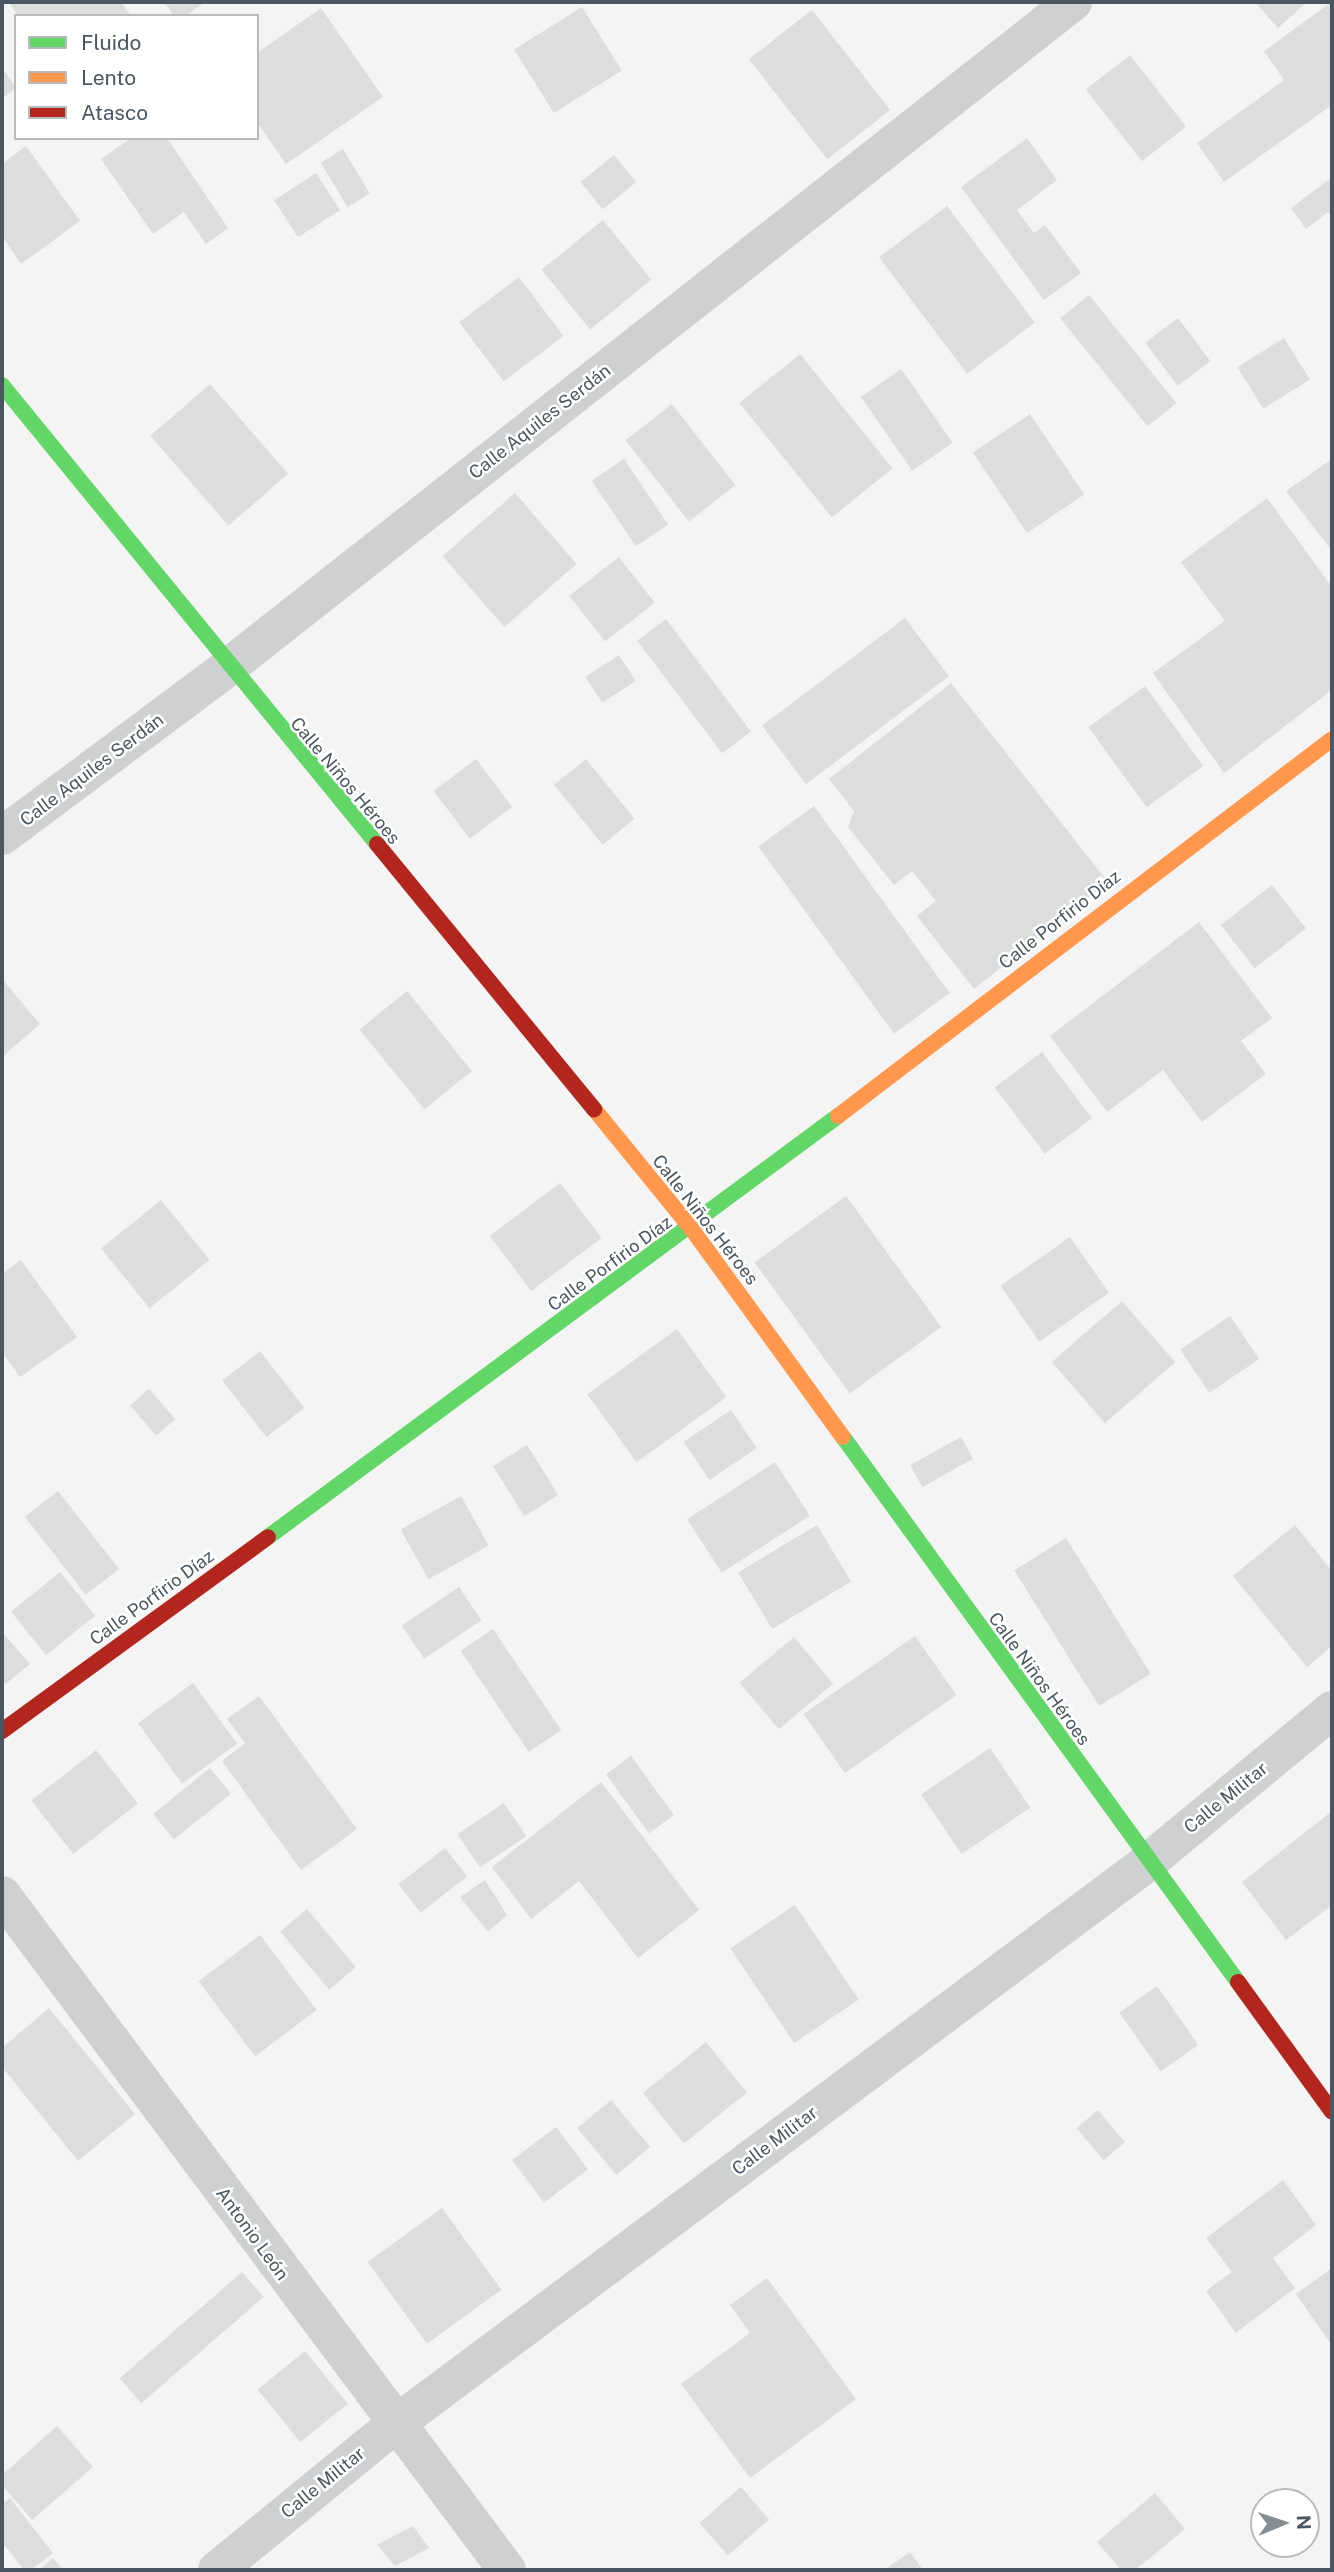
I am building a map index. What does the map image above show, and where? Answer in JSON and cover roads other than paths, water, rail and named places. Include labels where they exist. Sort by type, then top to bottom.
[{"type":"street","name":"Calle Aquiles Serdán","points":[[2,836],[227,668],[1073,2]]},
{"type":"street","name":"Calle Niños Héroes","points":[[2,385],[227,668],[691,1228],[1147,1863],[1332,2112]]},
{"type":"street","name":"Calle Porfirio Díaz","points":[[2,1731],[691,1228],[1332,739]]},
{"type":"street","name":"Calle Militar","points":[[217,2570],[393,2426],[1147,1863],[1332,1710]]},
{"type":"street","name":"Antonio León","points":[[2,1895],[393,2426],[507,2570]]}]
